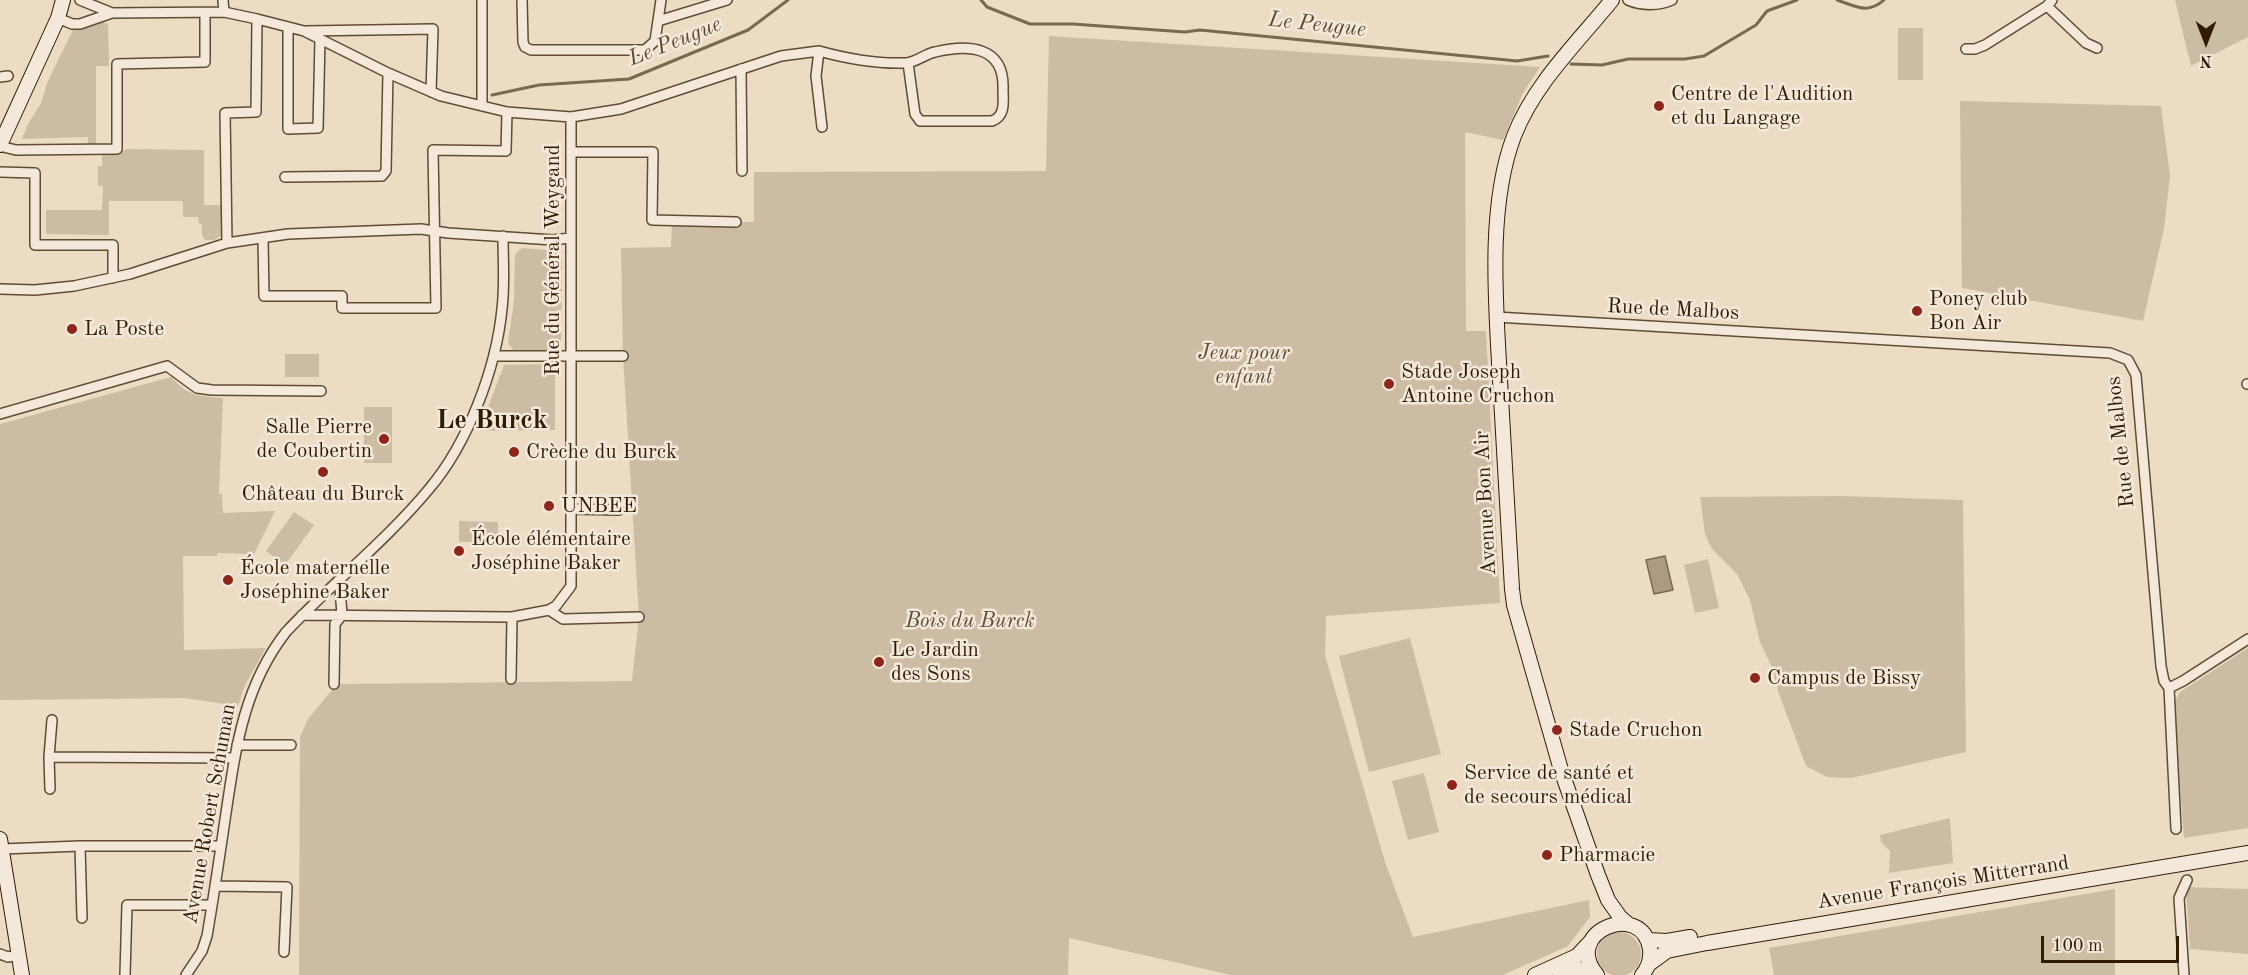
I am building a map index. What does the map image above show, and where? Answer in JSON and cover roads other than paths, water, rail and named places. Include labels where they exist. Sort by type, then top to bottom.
[{"type":"main road","points":[[0,145],[58,18],[63,0]]},
{"type":"main road","name":"Avenue Bon Air","points":[[1612,0],[1535,95],[1515,134],[1505,164],[1497,232],[1497,317],[1514,605],[1561,770],[1608,900],[1620,917],[1648,940]]},
{"type":"main road","points":[[1,844],[22,975]]},
{"type":"main road","name":"Avenue François Mitterrand","points":[[1648,940],[1667,941],[2248,844]]},
{"type":"main road","name":"Avenue François Mitterrand","points":[[1646,969],[1667,951],[1697,945],[2248,853]]},
{"type":"main road","points":[[1595,973],[1588,954],[1598,933],[1608,900]]},
{"type":"main road","points":[[1534,975],[1577,957],[1598,933],[1613,924],[1628,924]]},
{"type":"main road","points":[[1646,969],[1651,956],[1648,940]]},
{"type":"main road","points":[[1560,975],[1578,969],[1595,973]]},
{"type":"street","points":[[80,0],[112,13]]},
{"type":"street","points":[[223,0],[224,12]]},
{"type":"street","points":[[482,0],[482,106]]},
{"type":"street","points":[[522,0],[523,42],[525,47],[531,50],[645,50],[655,41],[661,0]]},
{"type":"street","points":[[658,21],[727,0]]},
{"type":"street","points":[[1628,0],[1648,4],[1665,3],[1672,0]]},
{"type":"street","points":[[1966,49],[1985,45],[2049,3],[2086,43],[2097,48]]},
{"type":"street","points":[[58,18],[72,24],[80,24],[112,13],[224,12],[304,32],[431,92],[507,112],[571,117],[621,109],[781,56],[819,51],[855,61],[908,63],[934,52],[963,49],[987,52],[999,62],[1004,76],[1002,114],[998,119],[992,120],[920,121],[915,114],[908,63]]},
{"type":"street","points":[[0,145],[8,149],[27,150],[117,149],[117,64],[205,62],[205,13]]},
{"type":"street","points":[[227,243],[225,113],[256,112],[257,19]]},
{"type":"street","points":[[288,27],[288,129],[318,129],[320,39]]},
{"type":"street","points":[[304,32],[433,29],[431,92]]},
{"type":"street","points":[[819,51],[816,76],[822,127]]},
{"type":"street","points":[[741,69],[742,171]]},
{"type":"street","points":[[285,177],[382,176],[386,171],[388,73]]},
{"type":"street","points":[[263,238],[264,296],[342,296],[342,308],[436,308],[433,150],[506,150],[507,112]]},
{"type":"street","name":"Rue du Général Weygand","points":[[549,610],[556,606],[571,586],[571,117]]},
{"type":"street","points":[[571,152],[653,152],[652,220],[736,222]]},
{"type":"street","points":[[0,172],[35,173],[35,245],[113,245],[112,278]]},
{"type":"street","points":[[0,289],[35,290],[74,286],[112,278],[227,243],[314,232],[402,229],[553,240],[570,238]]},
{"type":"street","name":"Avenue Robert Schuman","points":[[186,975],[202,951],[213,905],[237,745],[247,702],[273,649],[302,615],[402,519],[442,472],[465,431],[494,356],[502,309],[503,236]]},
{"type":"street","name":"Rue de Malbos","points":[[1497,317],[2110,353],[2128,360],[2136,375],[2161,666],[2164,681],[2169,688],[2176,829]]},
{"type":"street","points":[[494,356],[623,356]]},
{"type":"street","points":[[0,414],[166,366],[197,388],[321,390]]},
{"type":"street","points":[[571,509],[619,510]]},
{"type":"street","points":[[334,684],[335,624],[342,615],[340,588],[337,582]]},
{"type":"street","points":[[302,615],[512,617],[549,610],[562,619],[639,617]]},
{"type":"street","points":[[511,679],[512,617]]},
{"type":"street","points":[[2169,688],[2248,639]]},
{"type":"street","points":[[50,789],[49,757],[52,720]]},
{"type":"street","points":[[237,745],[291,745]]},
{"type":"street","points":[[49,757],[235,758]]},
{"type":"street","points":[[1,844],[221,846]]},
{"type":"street","points":[[80,846],[81,918]]},
{"type":"street","points":[[2184,975],[2180,898],[2187,880]]},
{"type":"street","points":[[215,886],[287,887],[284,952]]},
{"type":"street","points":[[125,975],[127,905],[213,905]]},
{"type":"street","points":[[0,954],[8,957],[19,955]]},
{"type":"waterway","name":"Le Peugue","points":[[492,95],[539,85],[629,79],[748,30],[788,0]]},
{"type":"waterway","name":"Le Peugue","points":[[981,0],[987,7],[1030,24],[1073,24],[1185,32],[1200,30],[1517,61],[1548,56]]},
{"type":"waterway","name":"Le Peugue","points":[[1571,64],[1602,65],[1628,59],[1685,59],[1704,56],[1756,25],[1767,11],[1797,0]]},
{"type":"waterway","name":"Le Peugue","points":[[1837,0],[1861,8],[1878,5],[1884,0]]},
{"type":"place","name":"Centre de l'Audition et du Langage","points":[[1659,106]]},
{"type":"place","name":"Poney club Bon Air","points":[[1917,311]]},
{"type":"place","name":"La Poste","points":[[72,329]]},
{"type":"place","name":"Stade Joseph Antoine Cruchon","points":[[1389,384]]},
{"type":"place","name":"Salle Pierre de Coubertin","points":[[384,439]]},
{"type":"place","name":"Crèche du Burck","points":[[514,452]]},
{"type":"place","name":"Château du Burck","points":[[323,472]]},
{"type":"place","name":"UNBEE","points":[[549,506]]},
{"type":"place","name":"École élémentaire Joséphine Baker","points":[[459,551]]},
{"type":"place","name":"École maternelle Joséphine Baker","points":[[228,580]]},
{"type":"place","name":"Le Jardin des Sons","points":[[879,662]]},
{"type":"place","name":"Campus de Bissy","points":[[1755,678]]},
{"type":"place","name":"Stade Cruchon","points":[[1557,730]]},
{"type":"place","name":"Service de santé et de secours médical","points":[[1452,785]]},
{"type":"place","name":"Pharmacie","points":[[1547,855]]},
{"type":"district","name":"Le Burck","points":[[492,421]]},
{"type":"park label","name":"Jeux pour enfant","points":[[1244,365]]},
{"type":"park label","name":"Bois du Burck","points":[[970,621]]}]
